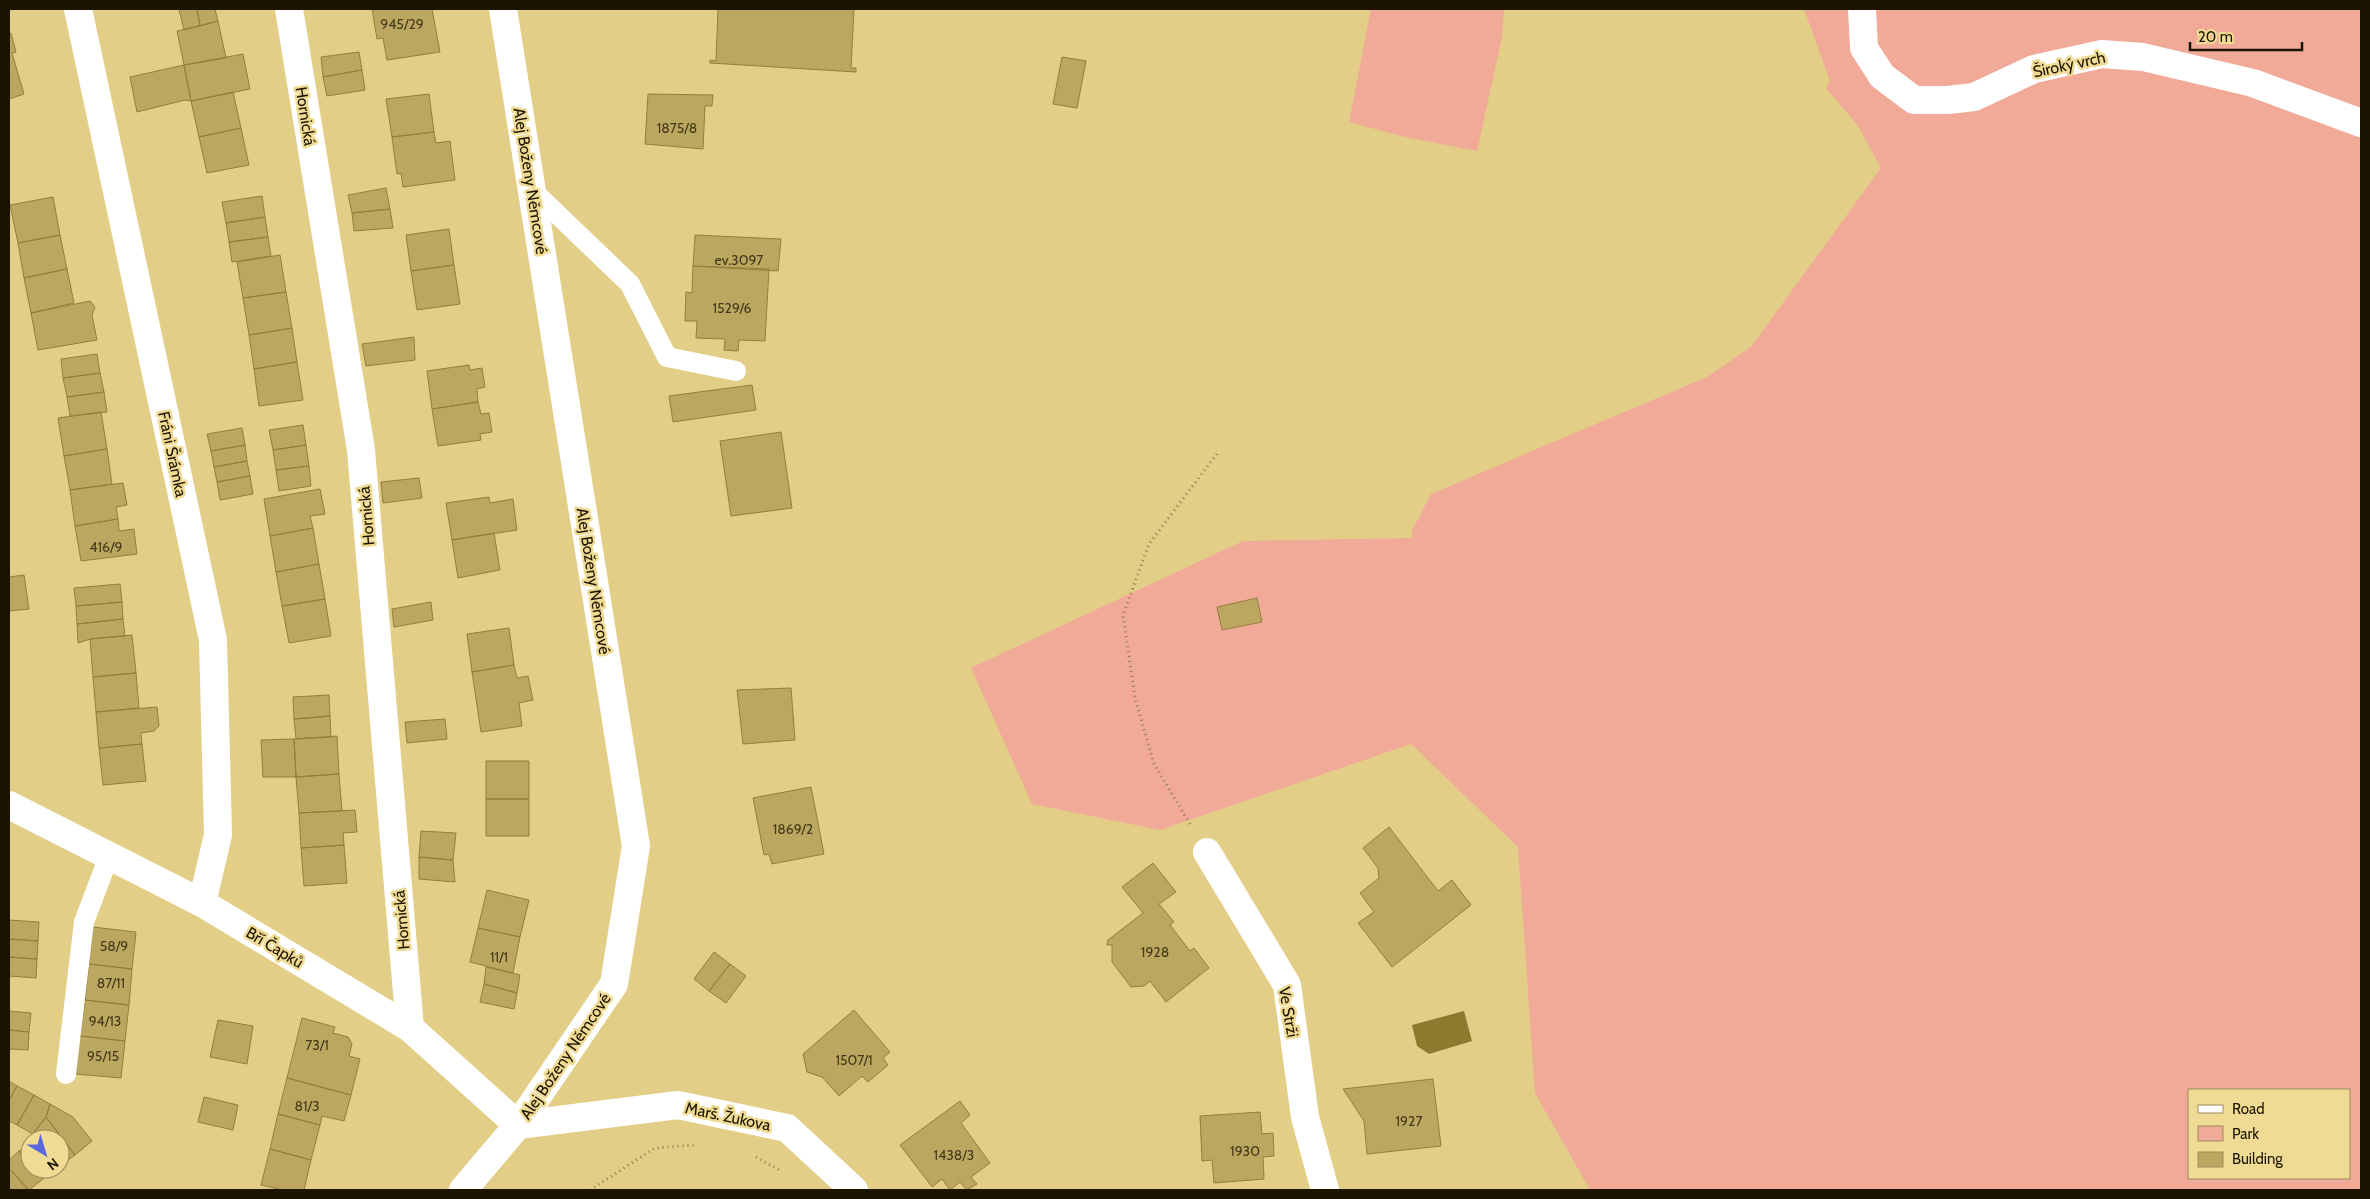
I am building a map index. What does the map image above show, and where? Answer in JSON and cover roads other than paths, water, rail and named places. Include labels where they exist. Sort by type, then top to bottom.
[{"type":"street","name":"Fráni Šrámka","points":[[78,9],[213,640],[218,834],[202,903]]},
{"type":"street","name":"Hornická","points":[[289,9],[361,450],[410,1028]]},
{"type":"street","name":"Alej Boženy Němcové","points":[[463,1190],[518,1126],[614,984],[636,846],[504,9]]},
{"type":"street","name":"Široký vrch","points":[[1862,9],[1864,48],[1882,76],[1914,100],[1948,100],[1974,97],[2034,69],[2102,54],[2143,57],[2253,83],[2361,124]]},
{"type":"street","name":"Bří Čapků","points":[[9,804],[202,903],[410,1028],[518,1126]]},
{"type":"street","name":"Ve Strži","points":[[1207,852],[1287,985],[1306,1117],[1325,1190]]},
{"type":"street","name":"Marš. Žukova","points":[[518,1126],[678,1105],[787,1128],[854,1190]]},
{"type":"lane","points":[[532,190],[630,284],[667,357],[736,371]]},
{"type":"lane","points":[[66,1074],[84,922],[109,856]]}]
